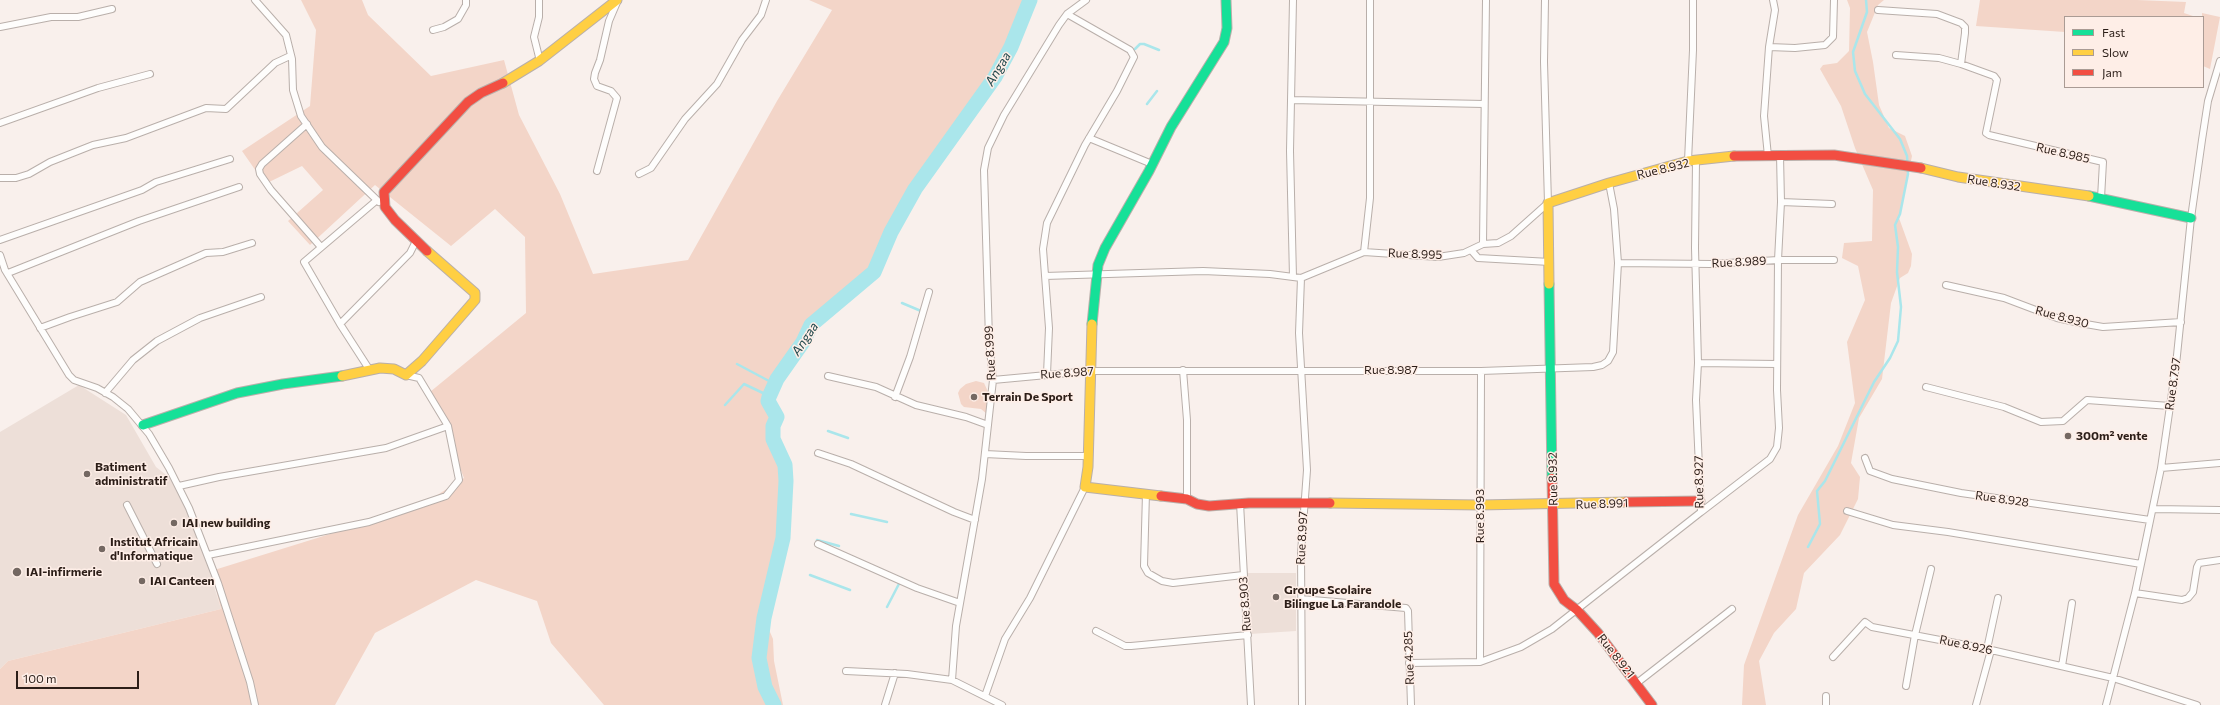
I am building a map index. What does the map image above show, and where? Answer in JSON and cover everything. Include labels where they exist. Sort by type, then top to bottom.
[{"type":"street","points":[[255,0],[286,35],[290,56],[292,59],[293,90],[301,116],[322,147],[385,207],[416,241],[475,293],[476,300],[422,361],[406,375]]},
{"type":"street","points":[[433,30],[444,27],[458,19],[466,0]]},
{"type":"street","points":[[539,0],[539,17],[534,34],[540,61]]},
{"type":"street","points":[[385,207],[384,192],[387,188],[419,157],[468,102],[481,93],[515,77],[540,61],[618,0]]},
{"type":"street","points":[[597,171],[617,98],[611,91],[597,86],[594,79],[609,21],[618,0]]},
{"type":"street","points":[[639,174],[647,172],[653,166],[685,119],[717,84],[742,40],[761,15],[766,0]]},
{"type":"street","name":"Rue 8.999","points":[[952,680],[956,626],[985,454],[993,380],[989,339],[988,250],[984,183],[985,159],[998,124],[1052,34],[1067,14],[1086,0]]},
{"type":"street","points":[[984,696],[1005,639],[1030,598],[1085,487],[1088,456],[1091,329],[1096,273],[1105,248],[1171,127],[1224,42],[1227,28],[1226,0]]},
{"type":"street","points":[[1292,277],[1290,222],[1290,38],[1293,0]]},
{"type":"street","points":[[1045,276],[1096,273],[1203,272],[1270,274],[1301,278],[1364,252],[1370,198],[1370,0]]},
{"type":"street","points":[[1483,244],[1484,104],[1488,10],[1486,0]]},
{"type":"street","points":[[1546,0],[1544,62],[1548,203]]},
{"type":"street","name":"Rue 8.927","points":[[1409,663],[1480,662],[1521,647],[1552,629],[1701,512],[1696,400],[1698,363],[1692,161],[1693,0]]},
{"type":"street","points":[[1768,156],[1764,116],[1769,47],[1775,10],[1773,0]]},
{"type":"street","points":[[1769,47],[1794,48],[1825,45],[1833,37],[1834,0]]},
{"type":"street","points":[[0,27],[51,17],[78,17],[112,9]]},
{"type":"street","points":[[1878,10],[1937,14],[1965,26],[1961,64],[1938,58],[1896,55]]},
{"type":"street","points":[[1047,374],[1049,328],[1043,249],[1047,223],[1056,201],[1117,91],[1134,57],[1133,52],[1067,14]]},
{"type":"street","points":[[0,178],[16,178],[29,174],[50,162],[93,144],[126,138],[206,108],[226,109],[275,63],[290,56]]},
{"type":"street","name":"Rue 8.797","points":[[2106,705],[2135,593],[2150,520],[2154,509],[2170,406],[2181,322],[2191,218],[2208,101],[2220,60]]},
{"type":"street","name":"Rue 8.985","points":[[1961,64],[1994,76],[1997,80],[1986,128],[1986,132],[1989,135],[2103,162],[2101,198]]},
{"type":"street","points":[[0,124],[98,88],[150,74]]},
{"type":"street","points":[[1291,100],[1369,103],[1397,101],[1484,104]]},
{"type":"street","points":[[307,124],[262,164],[259,169],[260,174],[271,190],[322,247]]},
{"type":"street","points":[[1090,138],[1152,164]]},
{"type":"street","name":"Rue 8.989","points":[[1618,263],[1695,264],[1778,260],[1781,202],[1780,155]]},
{"type":"street","name":"Rue 8.932","points":[[1577,610],[1564,600],[1554,584],[1552,368],[1548,203],[1609,183],[1692,161],[1734,156],[1834,155],[1920,168],[1958,177],[2101,198],[2191,218]]},
{"type":"street","points":[[0,240],[142,190],[156,182],[230,159]]},
{"type":"street","name":"Rue 8.987","points":[[993,380],[1090,371],[1481,371],[1593,367],[1608,361],[1611,357],[1618,263],[1614,209],[1609,183]]},
{"type":"street","points":[[8,273],[139,221],[238,187]]},
{"type":"street","points":[[369,369],[340,324],[304,262],[377,200]]},
{"type":"street","points":[[1781,202],[1832,204]]},
{"type":"street","name":"Rue 8.995","points":[[1364,252],[1438,257],[1471,250],[1483,244],[1498,243],[1511,236],[1548,203]]},
{"type":"street","points":[[340,324],[410,253],[416,241]]},
{"type":"street","points":[[40,328],[117,302],[140,282],[206,253],[223,252],[252,243]]},
{"type":"street","points":[[1471,250],[1478,258],[1550,262]]},
{"type":"street","points":[[0,255],[8,273],[69,375],[74,380],[105,393],[128,409],[142,426],[179,486],[208,555],[244,661],[255,705]]},
{"type":"street","points":[[1701,512],[1770,459],[1776,452],[1779,428],[1777,364],[1778,260],[1834,260]]},
{"type":"street","name":"Rue 8.997","points":[[1301,278],[1299,306],[1301,371],[1307,470],[1301,553],[1302,705]]},
{"type":"street","name":"Rue 8.930","points":[[1946,285],[2004,298],[2057,318],[2103,327],[2181,322]]},
{"type":"street","points":[[895,397],[910,357],[929,292]]},
{"type":"street","points":[[105,393],[133,360],[157,341],[200,318],[261,297]]},
{"type":"street","points":[[1698,363],[1777,364]]},
{"type":"street","points":[[142,426],[162,417],[237,393],[320,378],[352,375],[369,369],[380,368],[394,369],[406,375],[419,378],[448,426],[459,480],[446,496],[368,522],[208,555]]},
{"type":"street","points":[[1183,370],[1187,420],[1187,499]]},
{"type":"street","name":"Rue 8.993","points":[[1480,662],[1481,371]]},
{"type":"street","points":[[828,376],[876,387],[916,406],[966,417],[988,425]]},
{"type":"street","points":[[1926,387],[2004,407],[2041,422],[2063,421],[2087,400],[2170,406]]},
{"type":"street","points":[[179,486],[219,477],[386,448],[448,426]]},
{"type":"street","points":[[818,453],[851,464],[954,512],[975,520]]},
{"type":"street","points":[[985,454],[1040,457],[1088,456]]},
{"type":"street","name":"Rue 8.928","points":[[1865,458],[1870,471],[1892,479],[1961,492],[2150,520]]},
{"type":"street","points":[[2161,468],[2220,463]]},
{"type":"street","name":"Rue 8.991","points":[[1085,487],[1187,499],[1197,504],[1209,506],[1240,503],[1304,504],[1350,502],[1480,505],[1700,501]]},
{"type":"street","points":[[1146,494],[1144,566],[1148,573],[1158,580],[1173,583],[1243,575]]},
{"type":"street","name":"Rue 8.903","points":[[1240,503],[1251,705]]},
{"type":"street","points":[[127,505],[157,564]]},
{"type":"street","points":[[2154,509],[2220,510]]},
{"type":"street","points":[[1847,511],[1893,525],[1948,532],[2141,564]]},
{"type":"street","points":[[818,544],[917,588],[960,604]]},
{"type":"street","points":[[2135,593],[2182,600],[2193,592],[2199,563],[2220,560]]},
{"type":"street","points":[[1906,686],[1915,635],[1931,569]]},
{"type":"street","name":"Rue 4.285","points":[[1301,598],[1402,607],[1408,611],[1410,705]]},
{"type":"street","points":[[1976,705],[1989,649],[1998,598]]},
{"type":"street","points":[[2062,666],[2072,603]]},
{"type":"street","points":[[1637,683],[1732,609]]},
{"type":"street","name":"Rue 8.921","points":[[1577,610],[1637,683],[1652,705]]},
{"type":"street","name":"Rue 8.926","points":[[1833,657],[1865,622],[1872,627],[1989,649],[2113,678],[2197,705]]},
{"type":"street","points":[[1096,631],[1125,646],[1248,635]]},
{"type":"street","points":[[846,670],[895,673],[952,680],[1002,705]]},
{"type":"street","points":[[885,705],[895,673]]},
{"type":"street","points":[[1826,696],[1826,705]]},
{"type":"shaded area","points":[[301,0],[362,0],[368,15],[431,76],[504,60],[519,115],[560,194],[593,274],[688,260],[777,101],[832,10],[809,0],[1030,0],[1011,47],[995,77],[915,189],[891,232],[874,272],[811,325],[803,342],[777,379],[769,397],[768,401],[777,417],[773,426],[773,439],[785,465],[785,502],[783,538],[764,618],[773,639],[774,661],[783,705],[604,705],[551,643],[537,601],[476,580],[375,633],[335,705],[0,705],[0,669],[8,661],[221,609],[211,571],[420,506],[464,478],[430,392],[526,313],[525,237],[495,209],[451,246],[375,185],[310,245],[288,221],[323,190],[302,166],[265,184],[242,151],[310,106],[316,30]]},
{"type":"shaded area","points":[[1847,0],[1884,0],[1878,5],[1867,32],[1879,105],[1889,128],[1905,136],[1912,156],[1899,218],[1912,254],[1911,266],[1908,273],[1900,278],[1891,303],[1882,379],[1859,418],[1851,463],[1860,477],[1858,499],[1840,535],[1804,573],[1796,609],[1774,633],[1759,661],[1766,705],[1742,705],[1744,665],[1798,515],[1838,446],[1855,403],[1847,342],[1865,300],[1858,266],[1842,258],[1844,243],[1872,241],[1873,190],[1855,148],[1841,106],[1820,69],[1823,65],[1837,63],[1849,51],[1850,8]]},
{"type":"shaded area","points":[[1980,0],[2137,0],[2186,2],[2184,13],[2193,16],[2064,16],[2064,32],[1976,26]]},
{"type":"shaded area","points":[[2202,13],[2220,17],[2210,69],[2204,66],[2204,16],[2202,16]]},
{"type":"shaded area","name":"Terrain De Sport","points":[[976,381],[984,383],[990,396],[987,414],[981,409],[964,407],[961,404],[958,393],[960,389],[966,384]]},
{"type":"shaded area","name":"Institut Africain d'Informatique","points":[[79,385],[126,415],[156,467],[174,481],[196,527],[221,609],[8,661],[0,669],[0,432]]},
{"type":"shaded area","name":"Groupe Scolaire Bilingue La Farandole","points":[[1245,573],[1296,573],[1296,631],[1250,634]]},
{"type":"waterway","name":"Angaa","points":[[774,705],[765,687],[759,658],[764,618],[783,538],[786,481],[785,465],[773,439],[773,426],[777,417],[768,401],[769,397],[777,379],[803,342],[811,325],[874,272],[891,232],[915,189],[995,77],[1011,47],[1030,0]]},
{"type":"waterway","points":[[1808,547],[1820,524],[1817,491],[1825,481],[1874,382],[1890,358],[1898,341],[1901,307],[1897,272],[1898,247],[1895,225],[1900,214],[1908,174],[1907,156],[1900,139],[1865,94],[1855,71],[1853,52],[1867,12],[1866,0]]},
{"type":"waterway","points":[[1135,49],[1140,44],[1144,44],[1159,50]]},
{"type":"waterway","points":[[1147,104],[1157,91]]},
{"type":"waterway","points":[[902,303],[921,311]]},
{"type":"waterway","points":[[737,364],[769,381]]},
{"type":"waterway","points":[[725,405],[744,384],[763,393]]},
{"type":"waterway","points":[[828,431],[848,438]]},
{"type":"waterway","points":[[851,514],[887,522]]},
{"type":"waterway","points":[[817,540],[839,546]]},
{"type":"waterway","points":[[810,575],[850,590]]},
{"type":"waterway","points":[[887,607],[902,578]]},
{"type":"traffic: fast","points":[[1092,324],[1098,265],[1105,248],[1149,171],[1171,127],[1224,42],[1227,28],[1226,0]]},
{"type":"traffic: fast","points":[[2089,196],[2191,218]]},
{"type":"traffic: fast","points":[[1549,284],[1552,478]]},
{"type":"traffic: fast","points":[[143,425],[237,393],[283,384],[342,376]]},
{"type":"traffic: slow","points":[[503,83],[539,61],[617,0]]},
{"type":"traffic: slow","points":[[1549,284],[1548,203],[1609,183],[1688,161],[1734,156]]},
{"type":"traffic: slow","points":[[1921,168],[1958,177],[2089,196]]},
{"type":"traffic: slow","points":[[342,376],[380,368],[394,369],[406,375],[422,361],[475,300],[475,293],[427,251]]},
{"type":"traffic: slow","points":[[1092,324],[1088,467],[1085,487],[1161,496]]},
{"type":"traffic: slow","points":[[1330,503],[1480,505],[1626,502]]},
{"type":"traffic: jam","points":[[427,251],[395,220],[385,207],[384,192],[468,102],[481,93],[503,83]]},
{"type":"traffic: jam","points":[[1734,156],[1834,155],[1921,168]]},
{"type":"traffic: jam","points":[[1552,478],[1554,584],[1564,600],[1577,610],[1598,633],[1652,705]]},
{"type":"traffic: jam","points":[[1161,496],[1187,499],[1197,504],[1209,506],[1249,503],[1330,503]]},
{"type":"traffic: jam","points":[[1626,502],[1700,501]]},
{"type":"place","name":"Terrain De Sport","points":[[974,397]]},
{"type":"place","name":"300m² vente","points":[[2068,436]]},
{"type":"place","name":"Batiment administratif","points":[[87,474]]},
{"type":"place","name":"IAI new building","points":[[174,523]]},
{"type":"place","name":"Institut Africain d'Informatique","points":[[102,549]]},
{"type":"place","name":"IAI-infirmerie","points":[[17,572]]},
{"type":"place","name":"IAI Canteen","points":[[142,581]]},
{"type":"place","name":"Groupe Scolaire Bilingue La Farandole","points":[[1276,597]]}]
